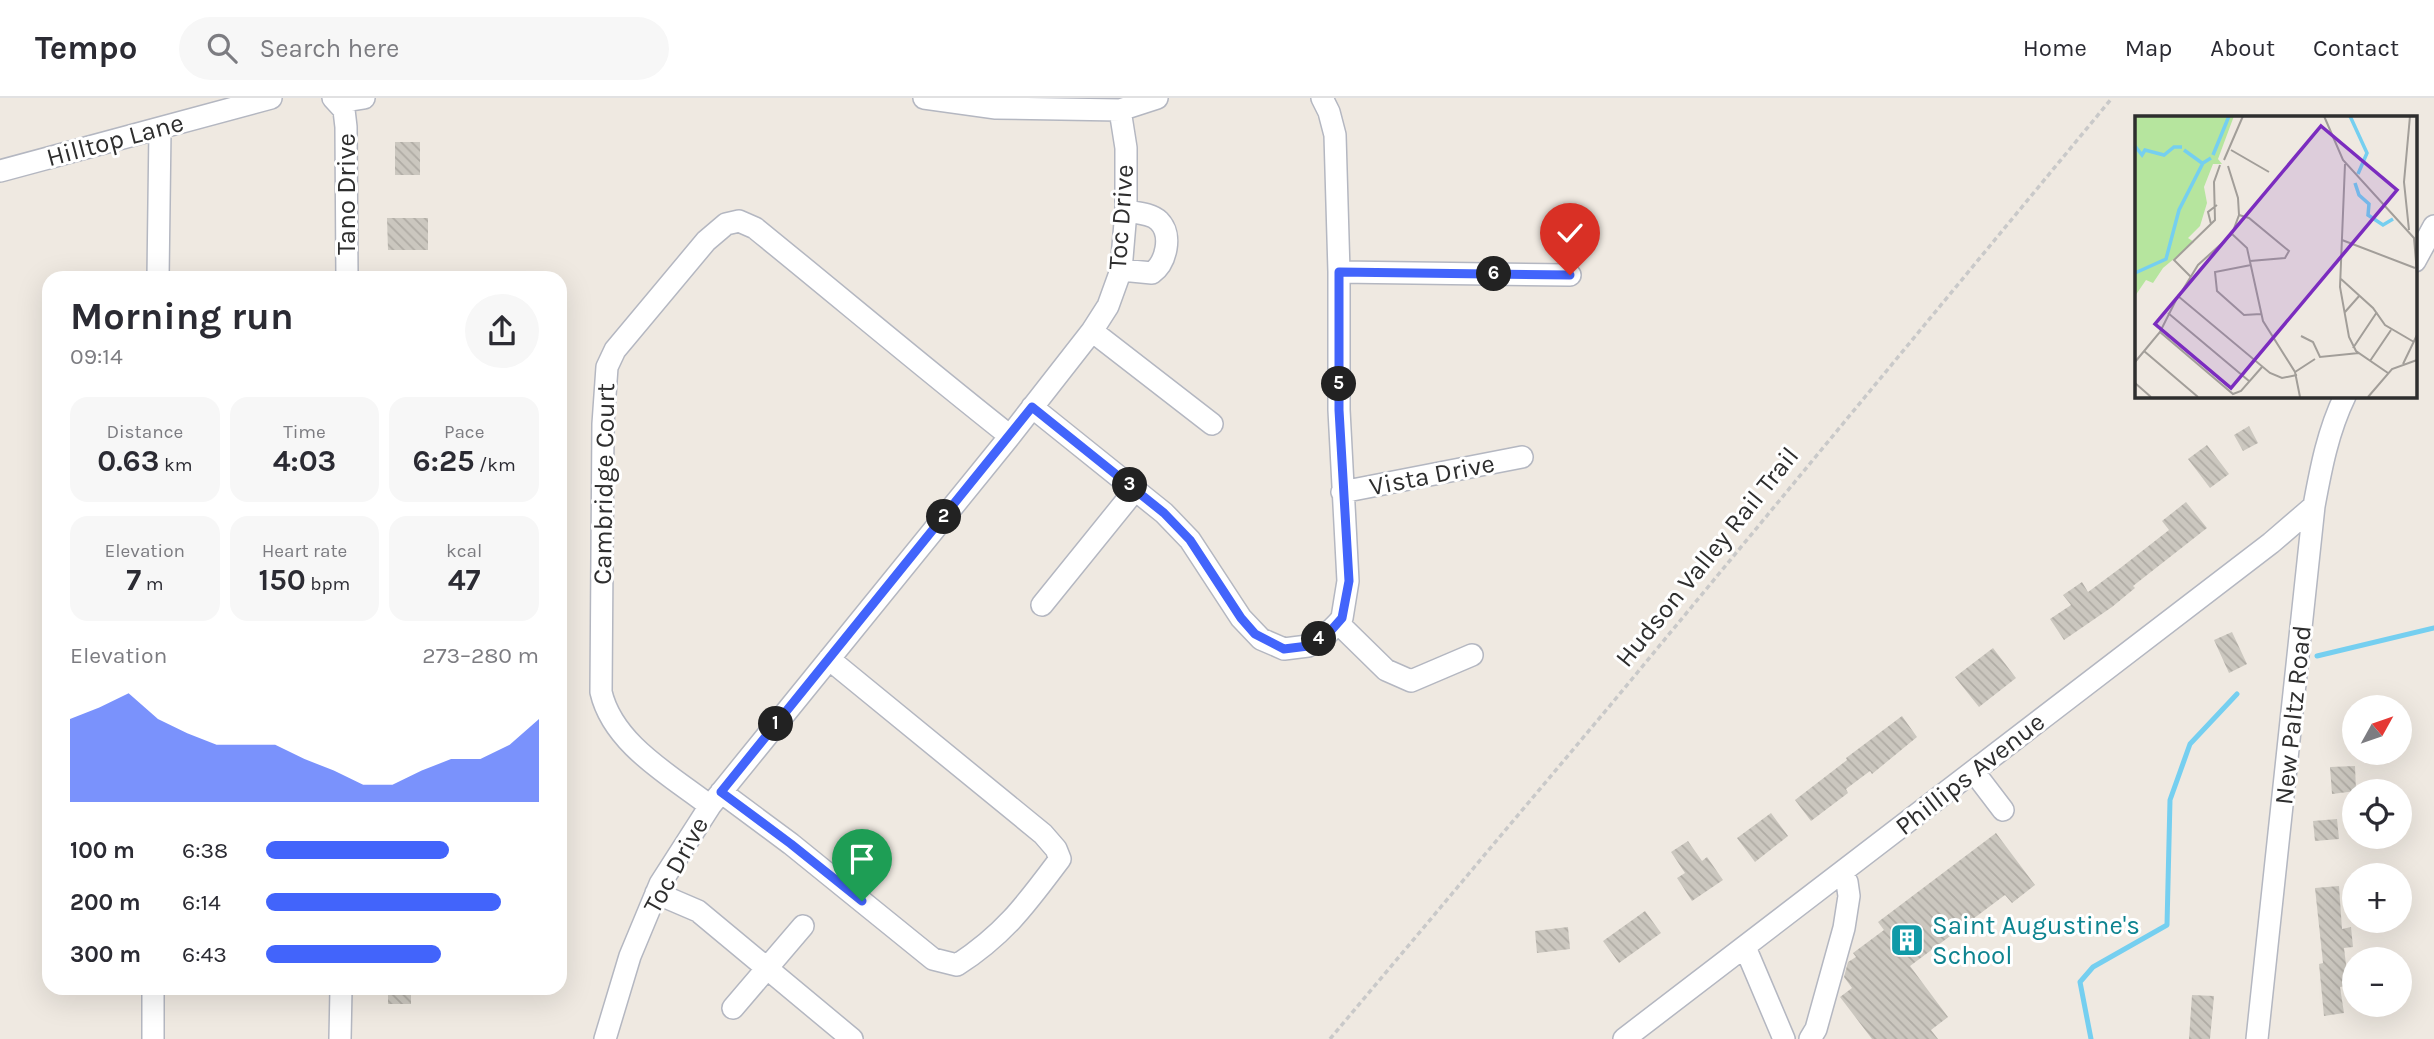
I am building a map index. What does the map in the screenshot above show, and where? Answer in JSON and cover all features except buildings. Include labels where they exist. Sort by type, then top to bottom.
[{"type":"street","name":"Hilltop Lane","points":[[0,172],[271,98]]},
{"type":"street","points":[[339,103],[364,98]]},
{"type":"street","points":[[924,98],[996,108],[1120,110],[1157,98]]},
{"type":"street","points":[[1032,407],[1164,513],[1190,540],[1241,618],[1261,639],[1284,649],[1308,646],[1327,635],[1342,618],[1349,581],[1339,410],[1335,135],[1329,111],[1322,98]]},
{"type":"street","name":"Tano Drive","points":[[339,103],[346,127],[347,271]]},
{"type":"street","name":"Toc Drive","points":[[605,1039],[630,956],[656,893],[675,858],[715,799],[1010,436],[1092,331],[1108,306],[1121,270],[1126,211],[1126,148],[1120,110]]},
{"type":"street","points":[[158,271],[159,129]]},
{"type":"street","points":[[1121,270],[1152,274],[1164,256],[1166,237],[1159,221],[1151,215],[1126,211]]},
{"type":"street","name":"Cambridge Court","points":[[715,799],[646,757],[612,722],[604,706],[601,692],[603,424],[607,367],[615,350],[706,241],[726,224],[739,221],[755,228],[884,336],[1010,436]]},
{"type":"street","points":[[2416,259],[2434,226]]},
{"type":"street","points":[[1339,272],[1570,275]]},
{"type":"street","points":[[1092,331],[1212,424]]},
{"type":"street","name":"New Paltz Road","points":[[2257,1039],[2314,506],[2321,465],[2345,397]]},
{"type":"street","name":"Vista Drive","points":[[1342,492],[1522,457]]},
{"type":"street","points":[[1042,605],[1135,490]]},
{"type":"street","name":"Phillips Avenue","points":[[1624,1039],[1974,772],[2314,506]]},
{"type":"street","points":[[1338,623],[1386,670],[1411,681],[1472,655]]},
{"type":"street","points":[[715,799],[791,844],[933,958],[957,965],[983,948],[1014,920],[1060,859],[1056,849],[1043,834],[829,659]]},
{"type":"street","points":[[1974,772],[2003,810]]},
{"type":"street","points":[[1810,1039],[1816,1029],[1844,928],[1849,896],[1842,873]]},
{"type":"street","points":[[656,893],[698,911],[852,1039]]},
{"type":"street","points":[[733,1008],[803,926]]},
{"type":"street","points":[[1745,947],[1784,1039]]},
{"type":"street","points":[[153,995],[153,1039]]},
{"type":"street","points":[[340,1039],[341,995]]},
{"type":"path","name":"Hudson Valley Rail Trail","points":[[1330,1039],[1613,702],[2112,98]]},
{"type":"waterway","points":[[2317,656],[2434,628]]},
{"type":"waterway","points":[[2091,1039],[2080,982],[2093,967],[2167,925],[2170,800],[2190,744],[2237,694]]},
{"type":"place","name":"Saint Augustine's School","points":[[1907,940]]},
{"type":"route","points":[[862,901],[721,792],[1032,407],[1164,513],[1190,540],[1241,618],[1255,634],[1284,649],[1308,646],[1327,635],[1342,618],[1349,581],[1339,410],[1339,272],[1570,275]]}]
